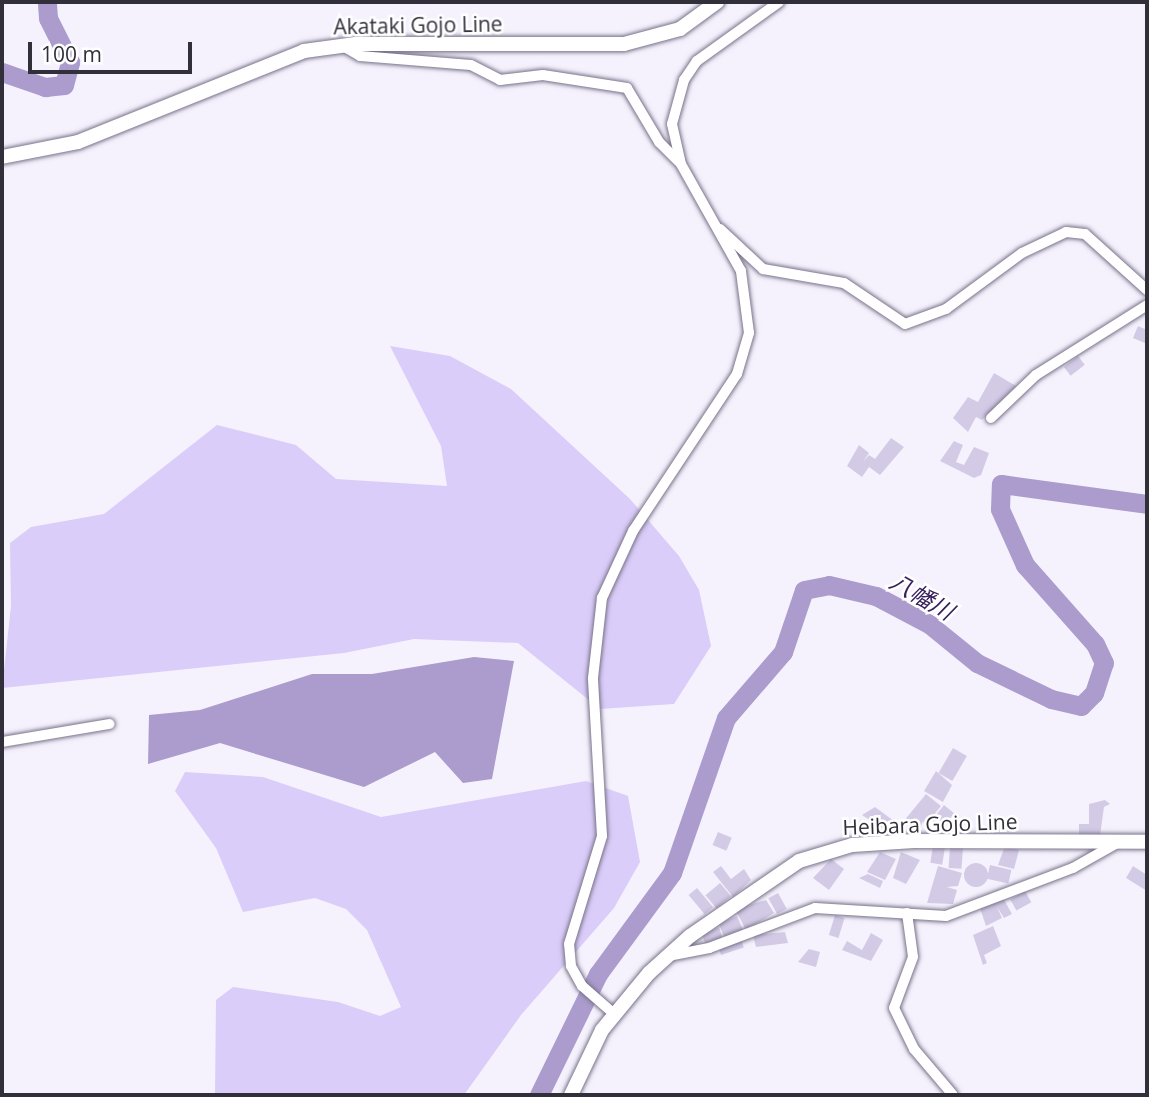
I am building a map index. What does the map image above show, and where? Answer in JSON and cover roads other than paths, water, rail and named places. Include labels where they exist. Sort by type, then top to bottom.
[{"type":"main road","name":"Akataki Gojo Line","points":[[2,157],[52,150],[284,56],[340,45],[624,44],[680,29],[717,2]]},
{"type":"main road","name":"Heibara Gojo Line","points":[[570,1095],[613,1013],[666,956],[784,870],[833,848],[946,840],[1147,842]]},
{"type":"street","points":[[681,164],[671,124],[684,80],[712,46],[779,2]]},
{"type":"street","points":[[340,45],[360,56],[471,65],[500,80],[543,75],[627,88],[659,142],[681,164],[720,229],[748,294],[749,333],[743,361],[633,531],[603,598],[595,637],[593,678],[604,807],[597,857],[569,944],[571,966],[582,986],[613,1013]]},
{"type":"street","points":[[720,229],[763,269],[844,283],[905,324],[946,309],[1022,253],[1066,232],[1086,234],[1147,290]]},
{"type":"street","points":[[991,418],[1036,375],[1147,305]]},
{"type":"street","points":[[2,743],[110,724]]},
{"type":"street","points":[[666,956],[709,948],[815,908],[946,916],[1073,868],[1120,842]]},
{"type":"street","points":[[907,914],[912,964],[894,1008],[914,1049],[953,1095]]},
{"type":"waterway","points":[[2,72],[45,87],[64,85],[70,62],[48,18],[47,2]]},
{"type":"waterway","name":"八幡川","points":[[539,1095],[598,974],[672,873],[726,718],[783,652],[804,590],[829,585],[876,596],[929,624],[977,663],[1051,699],[1081,706],[1094,693],[1104,663],[1095,644],[1025,565],[1000,509],[1001,484],[1147,504]]}]
